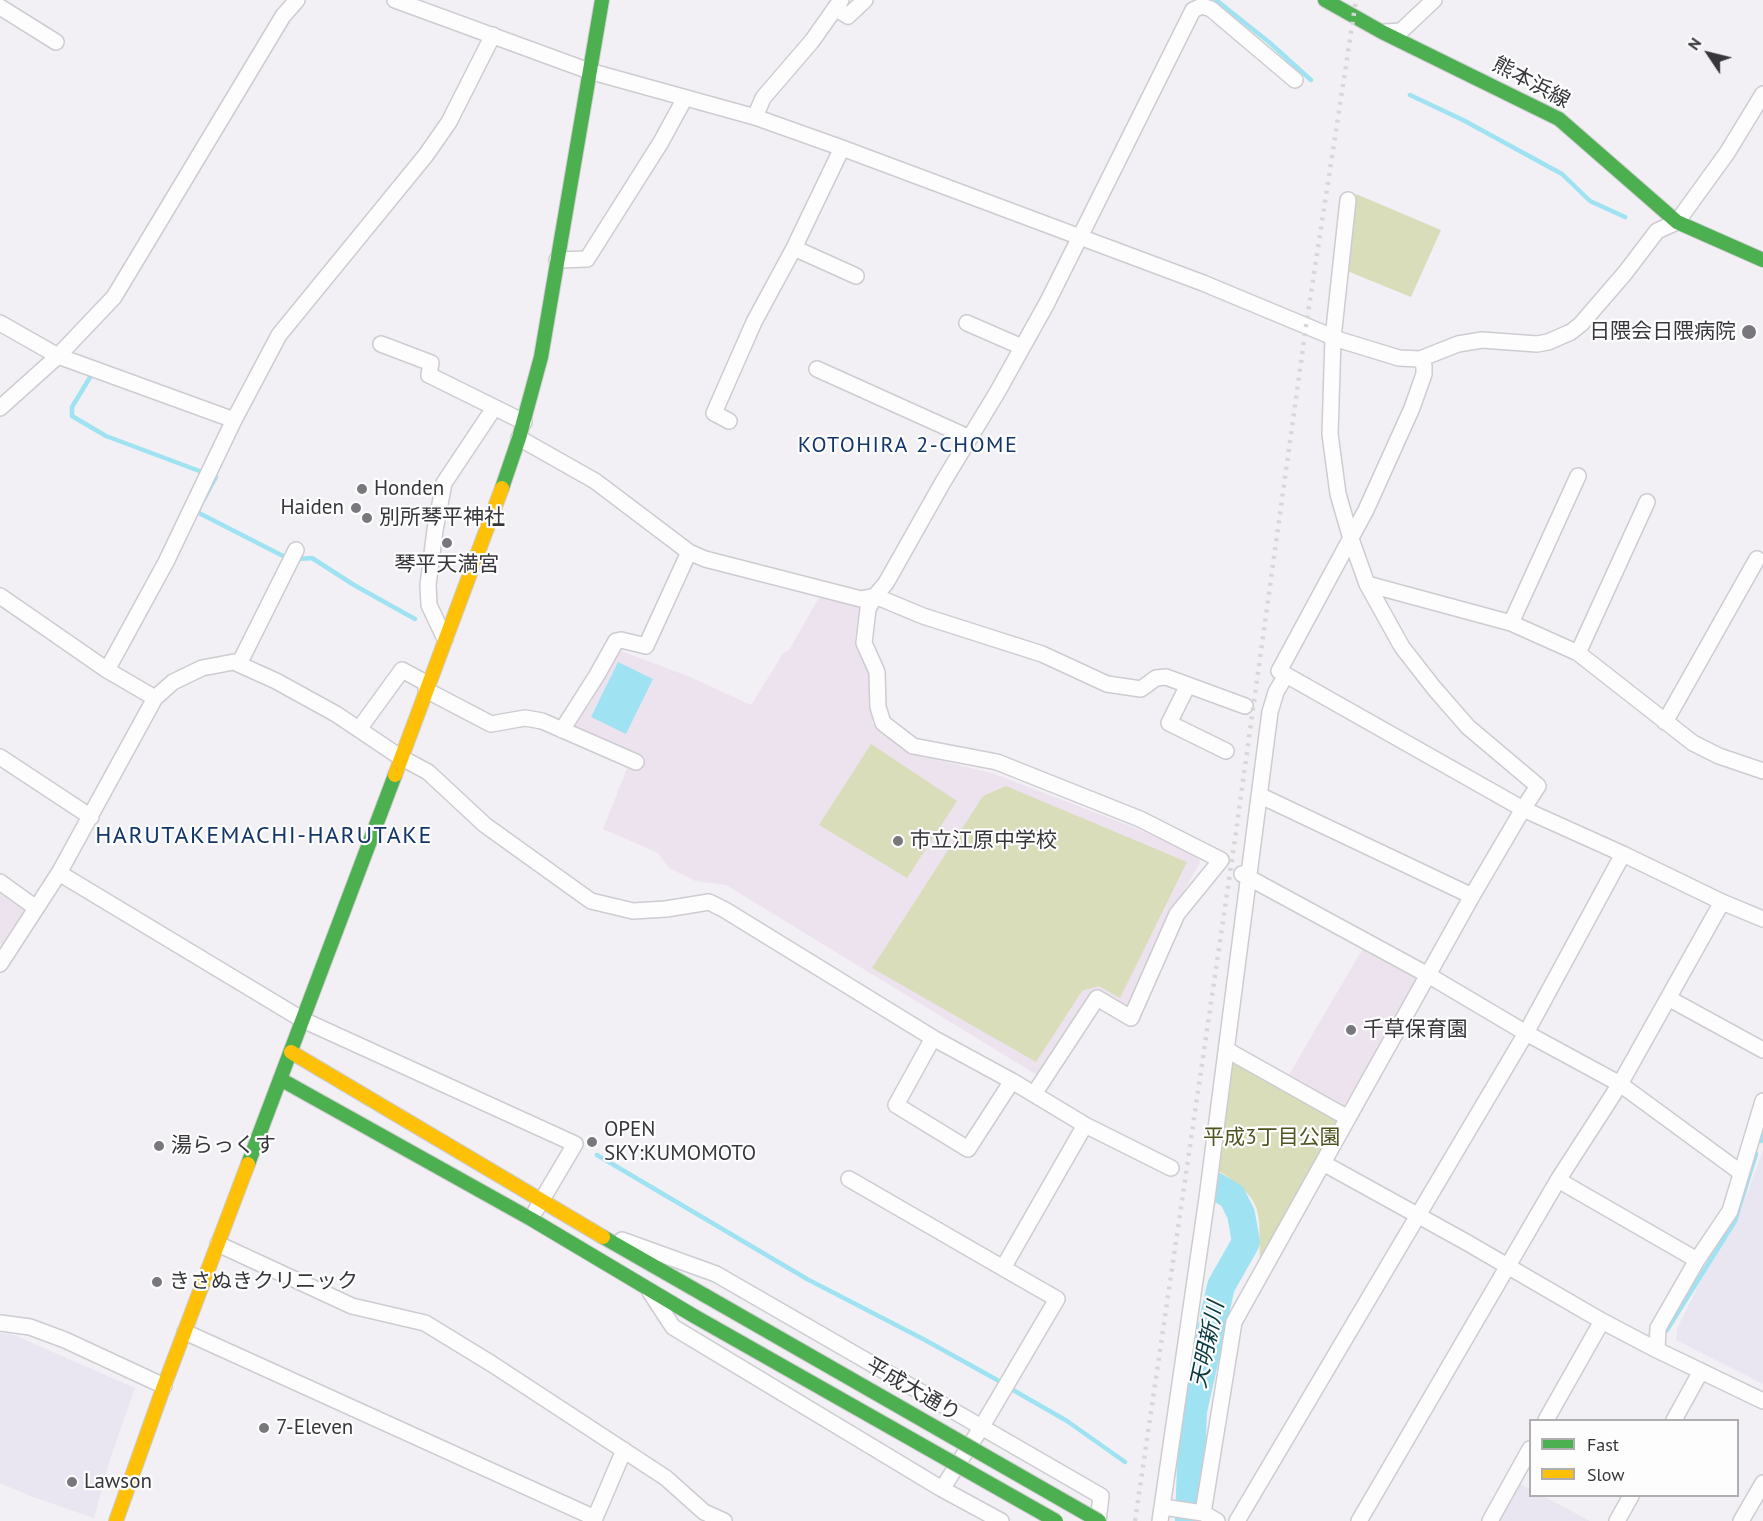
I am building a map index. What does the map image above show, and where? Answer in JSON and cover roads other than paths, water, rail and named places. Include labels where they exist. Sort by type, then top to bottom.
[{"type":"street","points":[[0,408],[58,356],[114,297],[283,16],[297,0]]},
{"type":"street","points":[[395,0],[589,71],[755,117],[842,148],[1203,283],[1334,338],[1387,356],[1420,359],[1458,344],[1489,340],[1537,344],[1571,332],[1581,324],[1625,273],[1657,231],[1677,222],[1726,153],[1763,94]]},
{"type":"street","points":[[116,1521],[164,1386],[303,1020],[342,909],[489,525],[519,438],[541,357],[602,0]]},
{"type":"street","points":[[755,117],[763,98],[812,41],[838,4],[848,16],[865,0]]},
{"type":"street","points":[[1382,32],[1401,31],[1434,0]]},
{"type":"street","name":"熊本浜線","points":[[1329,1],[1382,32],[1559,119],[1677,222],[1763,260]]},
{"type":"street","points":[[1034,1094],[1097,998],[1131,1017],[1176,914],[1221,860],[1140,819],[998,762],[913,746],[883,723],[878,707],[877,672],[864,643],[867,609],[874,596],[886,583],[1022,347],[1193,10],[1202,6],[1211,9],[1295,80]]},
{"type":"street","points":[[0,7],[56,42]]},
{"type":"street","points":[[107,670],[166,562],[234,420],[279,335],[426,155],[449,122],[493,35]]},
{"type":"street","points":[[557,260],[587,259],[661,142],[685,98]]},
{"type":"street","points":[[729,421],[714,413],[754,322],[794,248],[842,148]]},
{"type":"street","points":[[1203,1513],[1234,1322],[1472,896],[1538,786],[1468,727],[1402,648],[1367,584],[1352,539],[1338,494],[1330,447],[1334,338],[1348,200]]},
{"type":"street","points":[[794,248],[856,276]]},
{"type":"street","points":[[0,323],[58,356],[234,420]]},
{"type":"street","points":[[967,323],[1022,347]]},
{"type":"street","points":[[381,344],[431,363],[429,375],[524,422]]},
{"type":"street","points":[[1420,359],[1424,366],[1424,374],[1412,408],[1352,539],[1280,671],[1523,809],[1763,919]]},
{"type":"street","points":[[817,369],[970,438]]},
{"type":"street","points":[[445,639],[429,605],[428,585],[444,483],[494,408]]},
{"type":"street","points":[[519,438],[595,481],[688,552],[705,559],[861,599],[874,596],[923,616],[1042,654],[1107,684],[1141,689],[1156,678],[1166,677],[1245,706]]},
{"type":"street","points":[[1512,622],[1578,476]]},
{"type":"street","points":[[1578,653],[1647,502]]},
{"type":"street","points":[[238,664],[296,550]]},
{"type":"street","points":[[562,730],[616,641],[621,640],[646,646],[688,552]]},
{"type":"street","points":[[1665,722],[1757,559]]},
{"type":"street","points":[[1367,584],[1512,622],[1578,653],[1693,743],[1719,756],[1763,771]]},
{"type":"street","points":[[0,596],[107,670],[155,698]]},
{"type":"street","points":[[2,957],[59,873],[155,698],[173,682],[202,668],[234,662],[276,681],[336,714],[400,757],[428,772],[485,825],[591,901],[633,911],[666,909],[709,902],[933,1038],[1012,1081],[1085,1125],[1171,1168]]},
{"type":"street","points":[[359,729],[402,670],[491,724],[525,718],[542,722],[636,762]]},
{"type":"street","points":[[1217,1521],[1203,1513],[1162,1514],[1227,1050],[1245,876],[1270,712],[1276,692],[1286,675]]},
{"type":"street","points":[[1188,685],[1169,723],[1226,751]]},
{"type":"street","points":[[0,757],[91,817]]},
{"type":"street","points":[[1259,795],[1472,896]]},
{"type":"street","points":[[1237,1521],[1526,1033],[1623,854]]},
{"type":"street","points":[[59,873],[303,1020],[575,1144],[531,1219]]},
{"type":"street","points":[[1245,876],[1428,975],[1526,1033],[1620,1084],[1740,1172]]},
{"type":"street","points":[[0,882],[36,908]]},
{"type":"street","points":[[1359,1521],[1558,1180],[1620,1084],[1722,902]]},
{"type":"street","points":[[1668,998],[1763,1050]]},
{"type":"street","points":[[933,1038],[896,1105],[968,1149],[1012,1081]]},
{"type":"street","points":[[1227,1050],[1348,1118]]},
{"type":"street","name":"平成大通り","points":[[291,1052],[583,1226],[1099,1521]]},
{"type":"street","name":"平成大通り","points":[[280,1079],[531,1219],[694,1316],[1056,1521]]},
{"type":"street","points":[[1657,1350],[1658,1328],[1697,1260],[1730,1211],[1763,1101]]},
{"type":"street","points":[[1003,1268],[1085,1125]]},
{"type":"street","points":[[1323,1163],[1602,1321],[1763,1401]]},
{"type":"street","points":[[849,1179],[1057,1299],[942,1489]]},
{"type":"street","points":[[1558,1180],[1697,1260]]},
{"type":"street","points":[[583,1226],[716,1274],[1101,1496],[1099,1521]]},
{"type":"street","points":[[218,1244],[352,1306],[424,1323],[492,1364],[666,1478],[700,1516],[724,1521]]},
{"type":"street","points":[[648,1289],[673,1327],[942,1489],[1001,1521]]},
{"type":"street","points":[[1547,1419],[1602,1321]]},
{"type":"street","points":[[0,1323],[30,1327],[65,1340],[164,1386]]},
{"type":"street","points":[[185,1332],[595,1518],[624,1450]]},
{"type":"street","points":[[1675,1419],[1701,1371]]},
{"type":"street","points":[[1490,1521],[1529,1451]]},
{"type":"street","points":[[1742,1521],[1763,1483]]},
{"type":"street","points":[[1617,1521],[1630,1497]]},
{"type":"water","points":[[618,662],[653,679],[626,734],[591,717]]},
{"type":"waterway","points":[[1216,0],[1270,43],[1311,80]]},
{"type":"waterway","points":[[1410,95],[1463,120],[1562,174],[1590,201],[1625,217]]},
{"type":"waterway","points":[[92,374],[72,407],[72,416],[106,436],[202,472]]},
{"type":"waterway","points":[[203,501],[216,477],[213,476]]},
{"type":"waterway","points":[[199,509],[197,512],[285,557]]},
{"type":"waterway","points":[[298,559],[312,558],[354,585],[415,619]]},
{"type":"waterway","points":[[1761,1141],[1763,1134]]},
{"type":"waterway","points":[[1667,1330],[1735,1221],[1756,1154]]},
{"type":"waterway","points":[[597,1155],[807,1279],[999,1381]]},
{"type":"waterway","name":"天明新川","points":[[1189,1521],[1193,1411],[1221,1286],[1246,1242],[1241,1214],[1232,1196],[1215,1186]]},
{"type":"waterway","points":[[1013,1390],[1067,1421],[1125,1462]]},
{"type":"railway","points":[[1135,1521],[1234,846],[1306,326],[1356,0]]},
{"type":"place","name":"日隈会日隈病院","points":[[1749,332]]},
{"type":"place","name":"Honden","points":[[362,489]]},
{"type":"place","name":"Haiden","points":[[356,508]]},
{"type":"place","name":"別所琴平神社","points":[[367,518]]},
{"type":"place","name":"琴平天満宮","points":[[447,543]]},
{"type":"place","name":"市立江原中学校","points":[[898,841]]},
{"type":"place","name":"千草保育園","points":[[1351,1030]]},
{"type":"place","name":"OPEN SKY:KUMOMOTO","points":[[592,1142]]},
{"type":"place","name":"湯らっくす","points":[[159,1146]]},
{"type":"place","name":"きさぬきクリニック","points":[[157,1282]]},
{"type":"place","name":"7-Eleven","points":[[264,1428]]},
{"type":"place","name":"Lawson","points":[[72,1482]]},
{"type":"district","name":"KOTOHIRA 2-CHOME","points":[[908,446]]},
{"type":"district","name":"HARUTAKEMACHI-HARUTAKE","points":[[264,836]]},
{"type":"park label","name":"平成3丁目公園","points":[[1272,1138]]}]
